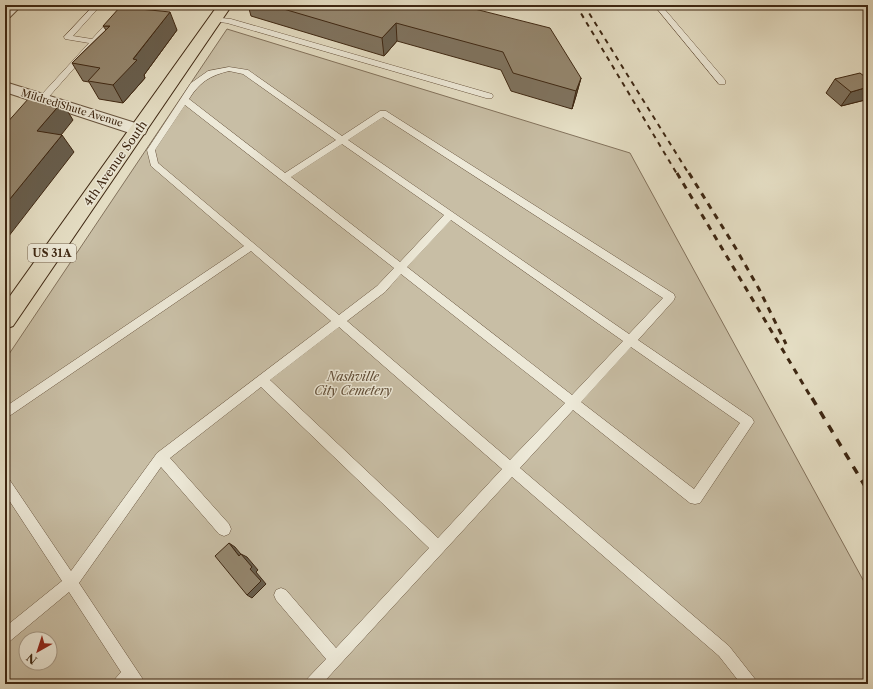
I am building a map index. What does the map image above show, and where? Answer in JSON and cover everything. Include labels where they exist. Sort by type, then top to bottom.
[{"type":"main road","name":"4th Avenue South","points":[[5,320],[225,5]]},
{"type":"street","points":[[5,14],[15,5]]},
{"type":"street","name":"Mildred Shute Avenue","points":[[5,87],[139,130]]},
{"type":"lane","points":[[94,42],[68,37],[98,5]]},
{"type":"lane","points":[[31,111],[127,5]]},
{"type":"lane","points":[[657,5],[722,82]]},
{"type":"lane","points":[[215,19],[228,21],[489,96]]},
{"type":"lane","points":[[184,100],[285,177],[694,498],[748,422],[245,72],[229,69],[211,73],[194,84],[151,150],[154,164],[724,651],[750,684]]},
{"type":"lane","points":[[285,177],[383,114],[670,297],[312,684]]},
{"type":"lane","points":[[5,636],[71,582],[161,457],[381,289],[450,215]]},
{"type":"lane","points":[[5,414],[251,246]]},
{"type":"lane","points":[[262,380],[438,548]]},
{"type":"lane","points":[[161,457],[224,529]]},
{"type":"lane","points":[[7,491],[71,582],[135,679],[120,684]]},
{"type":"lane","points":[[282,596],[336,659]]},
{"type":"green space","name":"Nashville City Cemetery","points":[[227,29],[630,153],[868,589],[868,684],[5,684],[5,360]]},
{"type":"building","points":[[270,5],[459,5],[550,28],[581,78],[576,91],[513,73],[503,52],[396,23],[382,38]]},
{"type":"building","points":[[120,7],[170,12],[133,59],[137,60],[113,85],[88,81],[100,68],[72,63],[110,26],[103,26]]},
{"type":"building","points":[[860,73],[868,79],[868,87],[851,92],[835,79]]},
{"type":"building","points":[[29,98],[62,102],[37,131],[62,135],[5,205],[5,125]]},
{"type":"building","points":[[229,543],[239,556],[241,554],[252,567],[250,569],[261,581],[247,595],[215,556]]},
{"type":"railway","points":[[576,5],[677,174]]},
{"type":"railway","points":[[584,5],[689,174]]},
{"type":"railway","points":[[677,173],[812,399]]},
{"type":"railway","points":[[689,173],[759,289],[786,344]]},
{"type":"railway","points":[[812,398],[868,491]]}]
